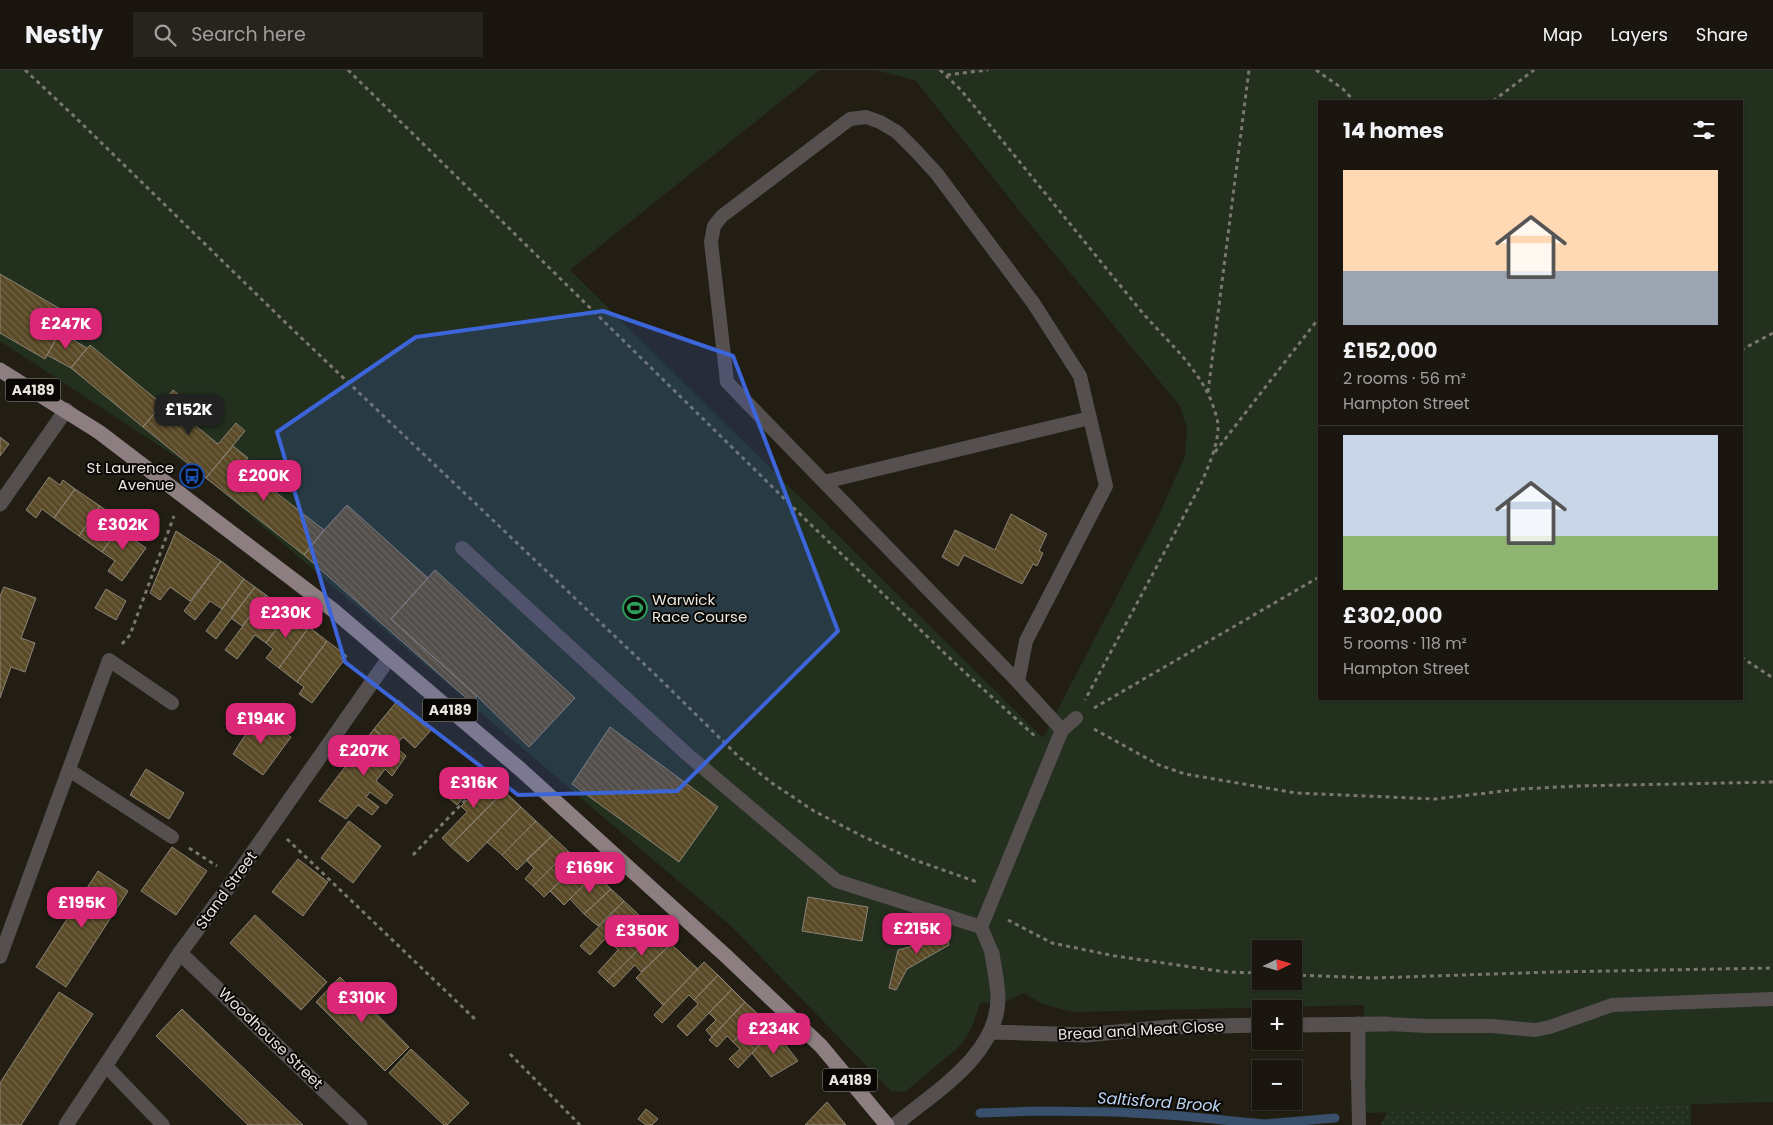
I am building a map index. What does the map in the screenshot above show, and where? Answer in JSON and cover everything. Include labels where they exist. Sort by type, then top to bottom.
[{"type":"main road","name":"A4189","points":[[0,370],[99,432],[332,610],[389,658],[505,757],[775,1001],[821,1046],[887,1125]]},
{"type":"street","points":[[0,504],[66,410]]},
{"type":"street","name":"Stand Street","points":[[66,1125],[180,953],[235,878],[389,658]]},
{"type":"street","name":"Woodhouse Street","points":[[180,953],[360,1125]]},
{"type":"street","points":[[895,1125],[965,1067],[977,1055],[991,1032],[998,998],[992,953]]},
{"type":"street","points":[[1358,1024],[1358,1078]]},
{"type":"street","points":[[1302,1025],[1388,1024]]},
{"type":"street","name":"Bread and Meat Close","points":[[991,1032],[1085,1035],[1170,1027],[1252,1025]]},
{"type":"lane","points":[[1018,682],[1026,641],[1106,486],[1080,376],[1034,304],[937,174],[897,132],[880,122],[866,117],[850,120],[722,216],[714,226],[711,242],[726,382],[1018,682],[1062,730]]},
{"type":"lane","points":[[824,482],[1090,418]]},
{"type":"lane","points":[[462,548],[688,755],[837,881],[981,926]]},
{"type":"lane","points":[[0,957],[109,660],[172,702]]},
{"type":"lane","points":[[992,953],[981,926],[1062,730],[1076,718]]},
{"type":"lane","points":[[69,770],[172,837]]},
{"type":"lane","points":[[1388,1024],[1492,1026],[1535,1030],[1550,1027],[1612,1005],[1773,999]]},
{"type":"lane","points":[[106,1066],[163,1125]]},
{"type":"lane","points":[[1358,1078],[1359,1125]]},
{"type":"path","points":[[25,70],[739,757],[814,811],[862,836],[912,859],[996,889]]},
{"type":"path","points":[[348,70],[806,520],[960,668],[1052,752]]},
{"type":"path","points":[[940,70],[961,90],[1144,314],[1194,368],[1208,392],[1218,421],[1214,453]]},
{"type":"path","points":[[947,75],[988,70]]},
{"type":"path","points":[[1208,392],[1249,70]]},
{"type":"path","points":[[1316,70],[1343,89],[1353,100]]},
{"type":"path","points":[[1494,100],[1534,70]]},
{"type":"path","points":[[1076,718],[1201,484],[1214,453],[1318,319]]},
{"type":"path","points":[[1743,349],[1773,334]]},
{"type":"path","points":[[109,660],[130,635],[182,495]]},
{"type":"path","points":[[1076,718],[1318,578]]},
{"type":"path","points":[[1743,658],[1773,678]]},
{"type":"path","points":[[1076,718],[1159,766],[1185,774],[1296,793],[1434,799],[1521,789],[1577,786],[1773,782]]},
{"type":"path","points":[[413,855],[505,757]]},
{"type":"path","points":[[272,825],[477,1021]]},
{"type":"path","points":[[172,837],[235,878]]},
{"type":"path","points":[[988,910],[1052,943],[1115,956],[1226,972],[1252,973]]},
{"type":"path","points":[[1302,975],[1373,978],[1773,968]]},
{"type":"path","points":[[510,1054],[580,1125]]},
{"type":"highlighted area","points":[[603,311],[733,356],[838,631],[677,791],[518,795],[345,662],[277,432],[416,337]]},
{"type":"green space","name":"Warwick Race Course","points":[[0,70],[820,70],[570,270],[1043,738],[1158,517],[1185,456],[1187,429],[1180,406],[1030,224],[915,80],[875,70],[1773,70],[1773,1102],[1364,1113],[1364,1005],[1302,1006],[1302,1000],[1252,1000],[1252,1008],[1074,1012],[1042,1004],[1024,993],[1005,1002],[980,1003],[972,1027],[961,1045],[905,1092],[891,1091],[731,926],[206,478],[0,341]]},
{"type":"green space","points":[[1691,1104],[1691,1125],[1381,1125],[1387,1112]]},
{"type":"building","points":[[0,274],[69,314],[45,359],[0,333]]},
{"type":"building","points":[[60,332],[87,348],[71,368],[47,355]]},
{"type":"building","points":[[90,345],[162,404],[143,427],[71,368]]},
{"type":"building","points":[[173,390],[189,403],[180,413],[218,444],[236,423],[245,431],[206,478],[143,427]]},
{"type":"building","points":[[0,437],[9,444],[0,456]]},
{"type":"building","points":[[233,446],[248,458],[242,466],[324,530],[304,555],[206,478]]},
{"type":"building","points":[[49,477],[60,485],[63,480],[75,489],[54,518],[42,509],[36,518],[26,510]]},
{"type":"building","points":[[75,489],[100,506],[79,536],[54,518]]},
{"type":"building","points":[[347,505],[428,578],[391,619],[477,696],[472,703],[304,555]]},
{"type":"building","points":[[100,506],[123,522],[102,552],[79,536]]},
{"type":"building","points":[[1011,514],[1047,534],[1039,551],[1043,553],[1037,566],[1033,564],[1022,584],[964,555],[958,566],[942,557],[955,530],[995,550]]},
{"type":"building","points":[[123,522],[137,533],[133,539],[146,548],[122,581],[108,571],[115,561],[102,552]]},
{"type":"building","points":[[176,531],[221,561],[190,601],[170,587],[160,600],[150,593]]},
{"type":"building","points":[[221,561],[244,579],[222,609],[210,601],[195,620],[184,611]]},
{"type":"building","points":[[435,570],[575,698],[529,747],[477,696],[391,619]]},
{"type":"building","points":[[244,579],[255,587],[216,639],[206,631]]},
{"type":"building","points":[[4,587],[36,598],[21,638],[35,643],[25,672],[11,667],[0,698],[0,596]]},
{"type":"building","points":[[255,587],[266,595],[242,626],[231,618]]},
{"type":"building","points":[[106,589],[126,601],[116,620],[95,608]]},
{"type":"building","points":[[266,595],[289,612],[266,643],[255,635],[237,659],[225,650]]},
{"type":"building","points":[[289,612],[309,627],[279,668],[266,658],[273,649],[266,643]]},
{"type":"building","points":[[309,627],[327,641],[297,682],[279,668]]},
{"type":"building","points":[[327,641],[347,656],[312,703],[299,694],[304,687],[297,682]]},
{"type":"building","points":[[398,700],[432,729],[415,748],[403,737],[394,747],[374,729]]},
{"type":"building","points":[[258,715],[291,737],[263,775],[233,754]]},
{"type":"building","points":[[610,727],[718,807],[679,862],[572,784]]},
{"type":"building","points":[[374,729],[406,756],[392,776],[385,769],[376,781],[393,795],[386,804],[370,792],[366,797],[379,807],[372,815],[358,805],[346,819],[319,801]]},
{"type":"building","points":[[146,769],[184,793],[169,819],[130,795]]},
{"type":"building","points":[[457,773],[471,789],[457,805],[440,791]]},
{"type":"building","points":[[489,778],[504,791],[450,846],[442,838],[467,812],[461,806]]},
{"type":"building","points":[[504,791],[521,807],[468,862],[450,846]]},
{"type":"building","points":[[521,807],[536,821],[502,855],[487,842]]},
{"type":"building","points":[[349,821],[381,846],[353,883],[321,858]]},
{"type":"building","points":[[536,821],[552,836],[517,870],[502,855]]},
{"type":"building","points":[[552,836],[568,851],[533,886],[525,879],[534,868],[526,860]]},
{"type":"building","points":[[172,847],[207,871],[176,915],[141,891]]},
{"type":"building","points":[[568,851],[580,862],[544,897],[533,886]]},
{"type":"building","points":[[298,859],[328,882],[303,916],[272,892]]},
{"type":"building","points":[[580,862],[595,874],[564,905],[550,891]]},
{"type":"building","points":[[98,871],[128,891],[66,987],[36,967]]},
{"type":"building","points":[[595,874],[611,889],[584,914],[570,899]]},
{"type":"building","points":[[611,889],[624,901],[598,926],[584,914]]},
{"type":"building","points":[[808,897],[868,907],[862,941],[802,931]]},
{"type":"building","points":[[624,901],[639,915],[611,943],[606,938],[590,955],[580,946]]},
{"type":"building","points":[[255,915],[327,982],[301,1010],[230,943]]},
{"type":"building","points":[[639,915],[656,932],[607,981],[598,972],[618,950],[611,943]]},
{"type":"building","points":[[945,929],[949,945],[907,969],[896,990],[889,988],[898,950],[921,944],[920,936]]},
{"type":"building","points":[[656,932],[671,944],[641,972],[635,965],[614,987],[607,981]]},
{"type":"building","points":[[671,944],[698,969],[663,1005],[636,978]]},
{"type":"building","points":[[704,962],[718,975],[694,1000],[689,995],[662,1023],[654,1015]]},
{"type":"building","points":[[718,975],[732,989],[687,1036],[677,1026],[698,1004],[694,1000]]},
{"type":"building","points":[[340,977],[409,1047],[385,1071],[316,1002]]},
{"type":"building","points":[[732,989],[745,1002],[712,1037],[706,1030],[716,1020],[709,1013]]},
{"type":"building","points":[[59,992],[93,1014],[21,1125],[0,1125],[0,1083]]},
{"type":"building","points":[[745,1002],[759,1015],[733,1042],[727,1036],[717,1047],[709,1040]]},
{"type":"building","points":[[182,1009],[303,1125],[248,1125],[156,1036]]},
{"type":"building","points":[[759,1015],[774,1030],[738,1068],[729,1059],[740,1049],[733,1042]]},
{"type":"building","points":[[774,1030],[798,1061],[771,1077],[752,1053]]},
{"type":"building","points":[[411,1049],[469,1103],[447,1125],[444,1125],[389,1073]]},
{"type":"building","points":[[827,1102],[846,1125],[805,1125]]},
{"type":"building","points":[[646,1109],[658,1119],[652,1125],[646,1125],[638,1119]]},
{"type":"waterway","name":"Saltisford Brook","points":[[980,1113],[1037,1111],[1116,1112],[1264,1124],[1335,1118]]},
{"type":"place","name":"St Laurence Avenue","points":[[192,476]]},
{"type":"place","name":"Warwick Race Course","points":[[635,608]]}]
